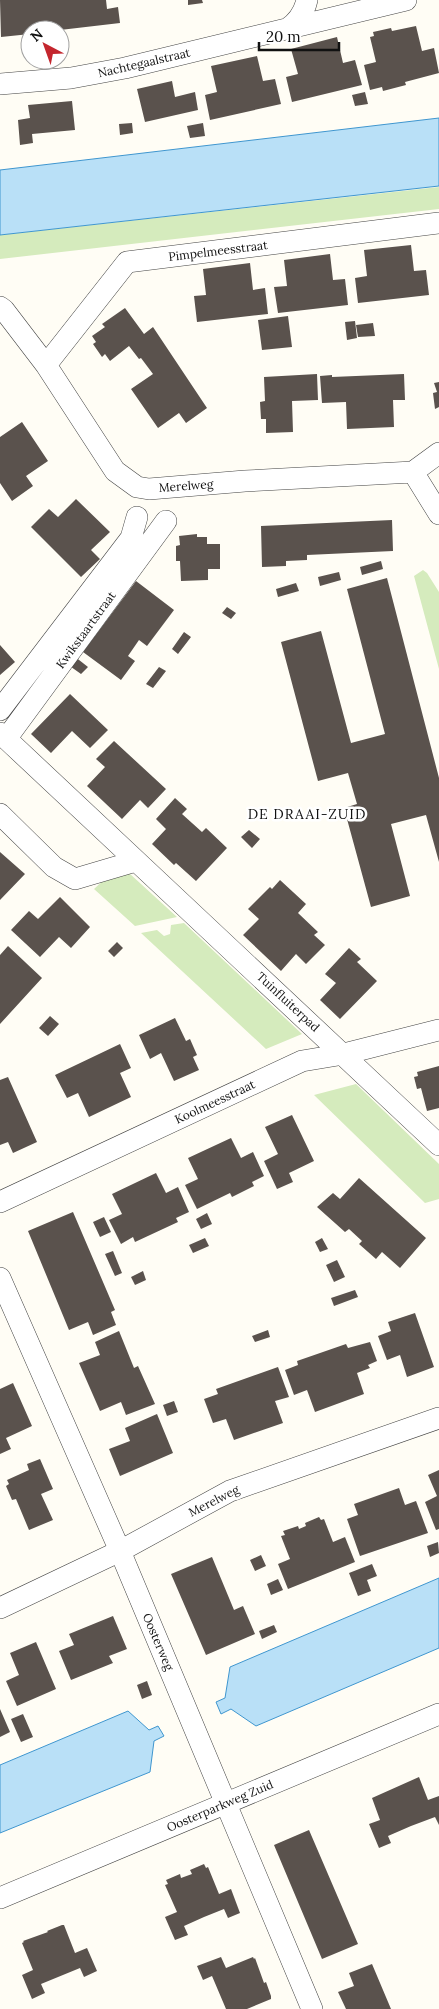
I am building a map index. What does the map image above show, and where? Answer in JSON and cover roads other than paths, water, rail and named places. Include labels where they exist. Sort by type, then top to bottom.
[{"type":"street","points":[[287,29],[304,12],[307,0]]},
{"type":"street","name":"Nachtegaalstraat","points":[[0,84],[53,80],[104,73],[406,0]]},
{"type":"street","name":"Pimpelmeesstraat","points":[[46,365],[127,262],[439,223]]},
{"type":"street","name":"Merelweg","points":[[0,307],[46,365],[115,471],[137,487],[149,488],[413,472]]},
{"type":"street","points":[[439,453],[413,472],[439,514]]},
{"type":"street","name":"Kwikstaartstraat","points":[[106,587],[131,538],[138,517]]},
{"type":"street","name":"Kwikstaartstraat","points":[[3,736],[106,587],[166,521]]},
{"type":"street","name":"Kwikstaartstraat","points":[[0,710],[80,622]]},
{"type":"street","name":"Tuinfluiterpad","points":[[3,736],[439,1145]]},
{"type":"street","points":[[0,814],[54,867],[75,879],[136,861]]},
{"type":"street","name":"Koolmeesstraat","points":[[0,1202],[302,1061],[344,1054],[439,1030]]},
{"type":"street","name":"Oosterweg","points":[[0,1278],[8,1319],[120,1551],[312,2009]]},
{"type":"street","name":"Merelweg","points":[[0,1608],[120,1551],[230,1491],[439,1418]]},
{"type":"street","name":"Oosterparkweg Zuid","points":[[0,1898],[439,1714]]},
{"type":"water","points":[[439,118],[439,186],[0,235],[0,170]]},
{"type":"water","points":[[439,1578],[439,1648],[256,1726],[231,1709],[221,1714],[216,1702],[225,1698],[230,1667]]},
{"type":"water","points":[[128,1711],[149,1730],[158,1726],[164,1736],[154,1741],[150,1772],[0,1833],[0,1765]]},
{"type":"district","name":"DE DRAAI-ZUID","points":[[307,814]]}]
